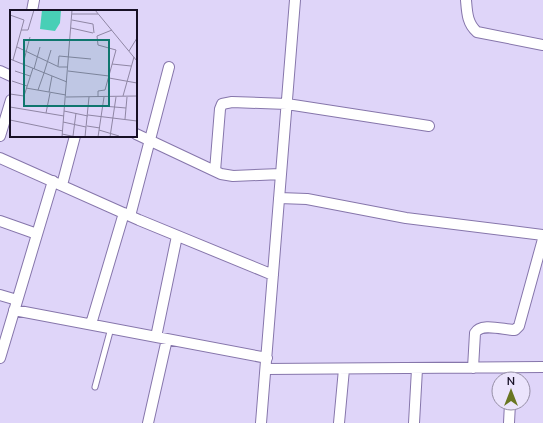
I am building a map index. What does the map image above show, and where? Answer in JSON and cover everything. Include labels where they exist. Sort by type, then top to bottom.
[{"type":"street","points":[[32,10],[34,0]]},
{"type":"street","points":[[261,423],[295,0]]},
{"type":"street","points":[[466,0],[468,18],[472,27],[477,32],[543,45]]},
{"type":"street","points":[[91,324],[127,215],[169,67]]},
{"type":"street","points":[[0,71],[10,76]]},
{"type":"street","points":[[215,171],[220,109],[222,104],[232,102],[287,104],[429,126]]},
{"type":"street","points":[[0,136],[10,103]]},
{"type":"street","points":[[137,134],[221,174],[233,176],[281,174]]},
{"type":"street","points":[[0,358],[37,234],[76,137]]},
{"type":"street","points":[[0,158],[127,215],[274,275]]},
{"type":"street","points":[[280,198],[307,200],[406,218],[543,240],[519,326],[515,330],[484,327],[477,330],[475,333],[473,368]]},
{"type":"street","points":[[0,221],[37,234]]},
{"type":"street","points":[[156,337],[178,236]]},
{"type":"street","points":[[0,295],[17,300]]},
{"type":"street","points":[[14,310],[267,358]]},
{"type":"street","points":[[148,423],[167,339]]},
{"type":"street","points":[[266,369],[543,367]]},
{"type":"street","points":[[339,423],[344,369]]},
{"type":"street","points":[[414,423],[417,369]]},
{"type":"street","points":[[509,423],[510,411]]},
{"type":"lane","points":[[96,388],[110,328]]}]
